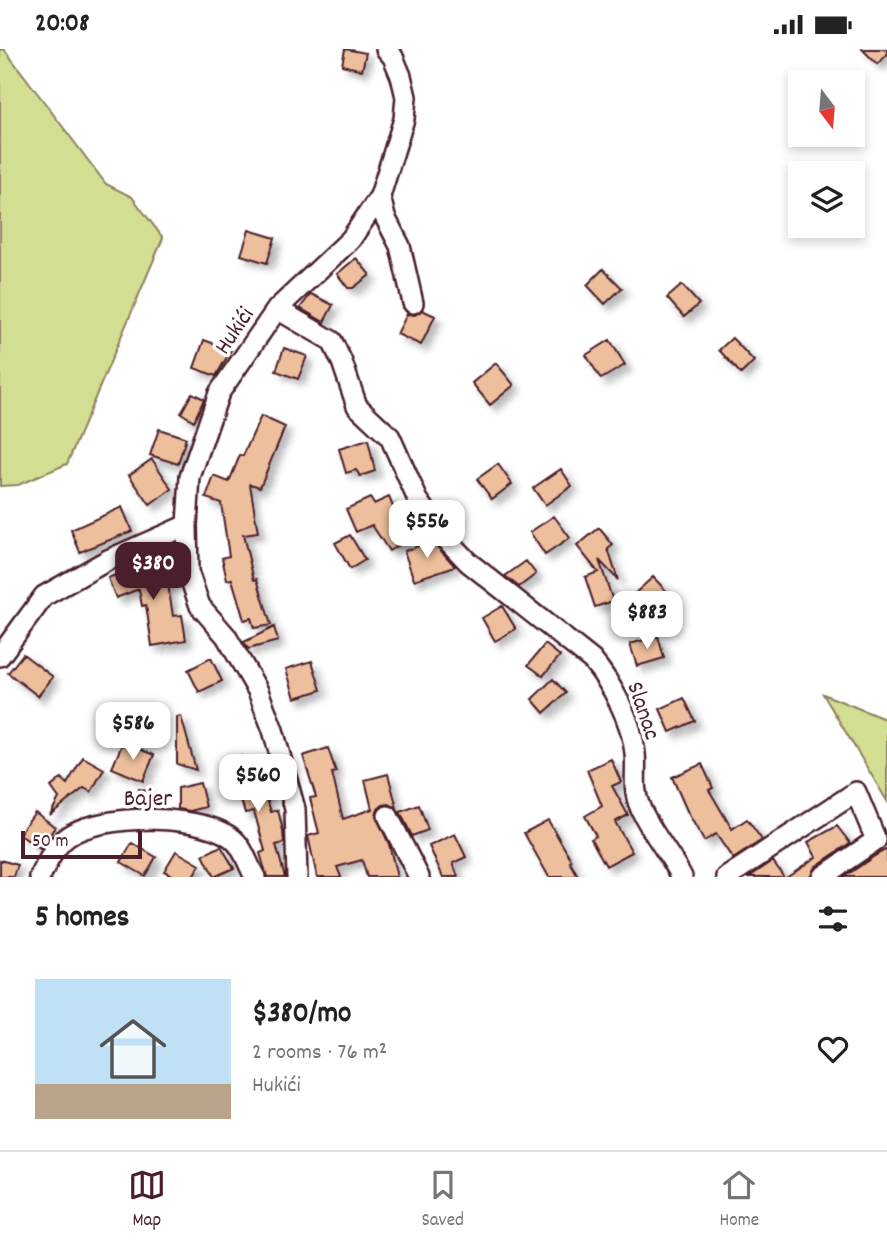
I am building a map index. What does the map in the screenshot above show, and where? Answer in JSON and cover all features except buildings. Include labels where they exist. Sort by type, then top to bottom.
[{"type":"street","name":"Hukići","points":[[297,877],[295,809],[284,762],[258,691],[226,636],[200,606],[188,572],[190,477],[219,393],[277,309],[351,239],[380,196],[404,119],[406,97],[401,76],[393,57],[386,49]]},
{"type":"street","points":[[380,196],[385,217],[400,246],[413,303]]},
{"type":"street","name":"Slanac","points":[[277,309],[332,341],[357,406],[390,437],[418,500],[446,538],[468,562],[592,660],[607,677],[617,694],[633,745],[635,792],[640,808],[682,877]]},
{"type":"street","points":[[0,656],[44,596],[108,559],[187,524]]},
{"type":"street","points":[[727,877],[856,792],[876,840],[822,877]]},
{"type":"street","points":[[388,816],[419,877]]},
{"type":"street","name":"Bajer","points":[[40,877],[51,855],[67,837],[82,829],[106,821],[176,820],[207,825],[237,842],[255,877]]},
{"type":"green space","points":[[0,49],[4,49],[106,184],[132,197],[163,238],[67,464],[18,485],[0,486]]},
{"type":"green space","points":[[823,694],[887,720],[887,801]]}]
